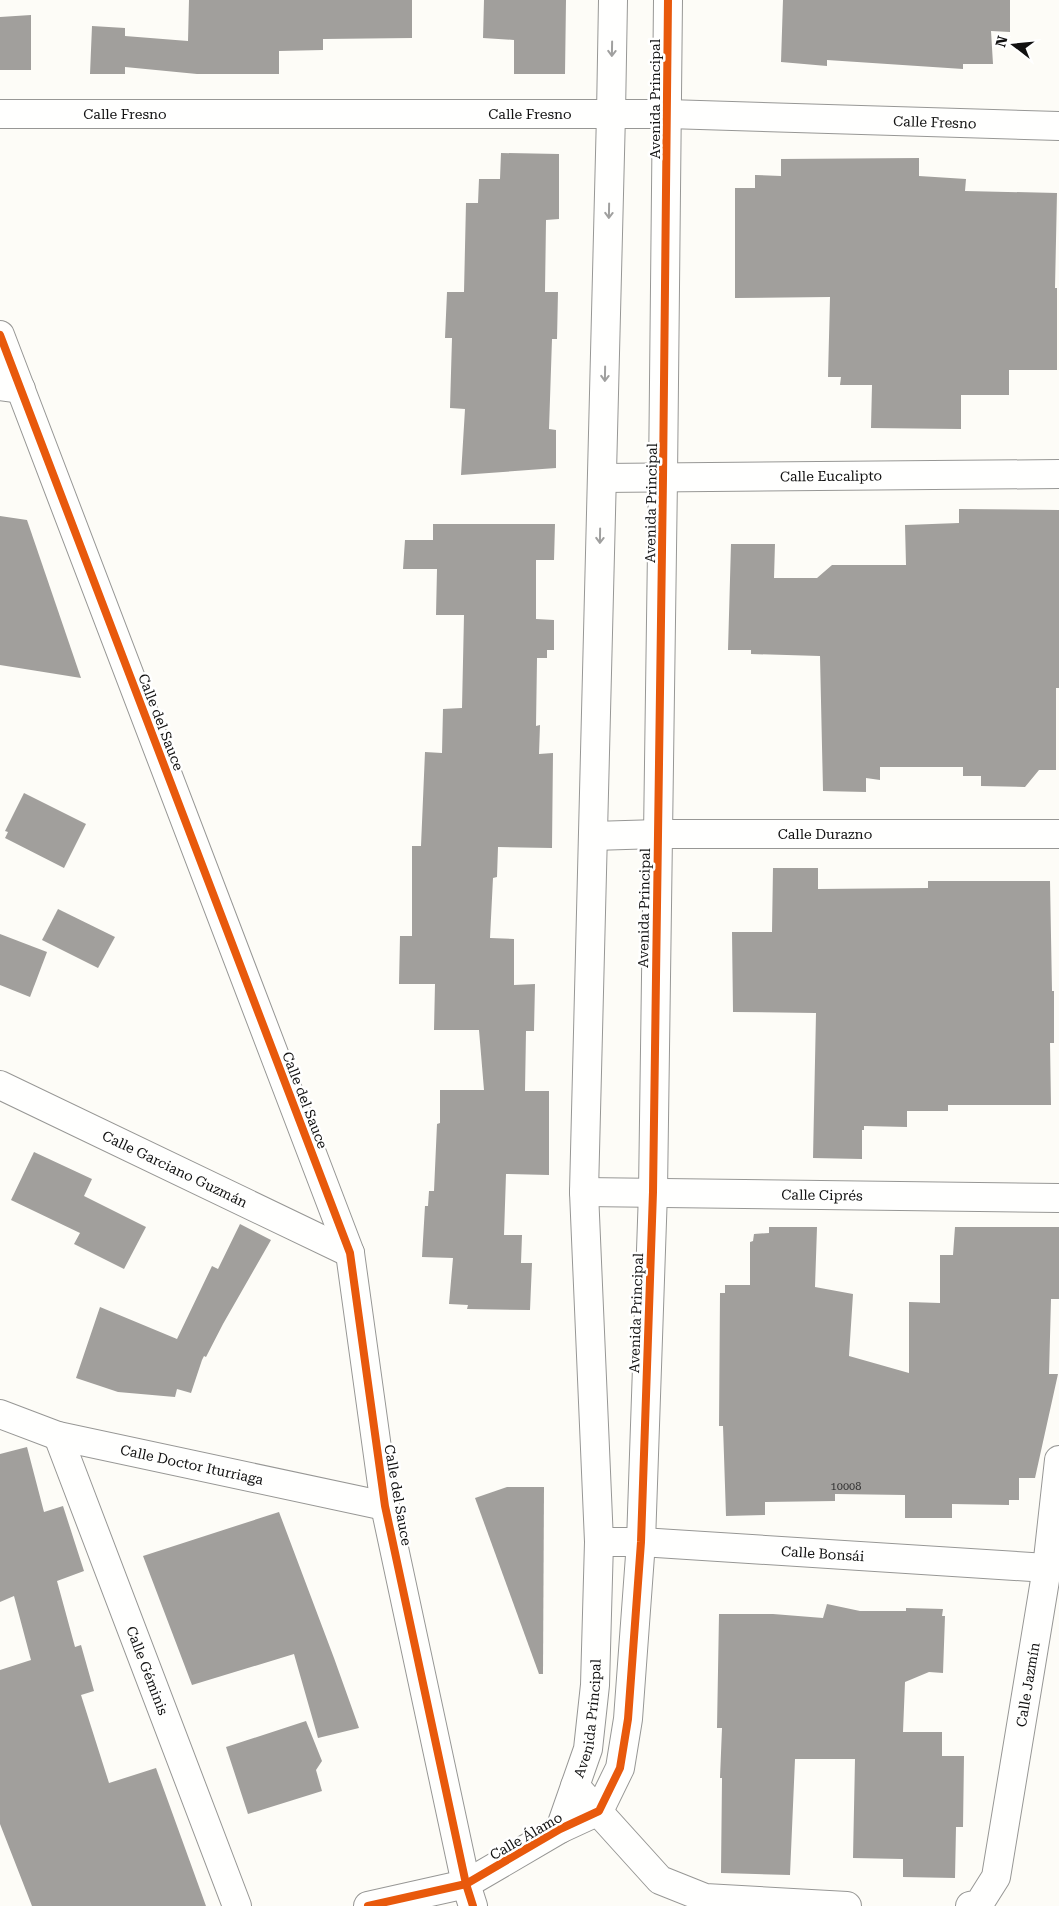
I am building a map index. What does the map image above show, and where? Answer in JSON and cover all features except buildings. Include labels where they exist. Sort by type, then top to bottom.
[{"type":"street","name":"Avenida Principal","points":[[575,1786],[583,1769],[588,1749],[593,1703],[599,1542],[584,1192],[613,0]]},
{"type":"street","name":"Avenida Principal","points":[[599,1811],[620,1768],[628,1719],[640,1542],[652,1192],[664,478],[668,0]]},
{"type":"street","name":"Calle Fresno","points":[[0,114],[668,114],[1059,126]]},
{"type":"street","name":"Calle del Sauce","points":[[0,335],[10,387],[350,1253],[385,1506],[470,1895]]},
{"type":"street","name":"Calle Eucalipto","points":[[602,478],[1059,474]]},
{"type":"street","name":"Calle Durazno","points":[[593,836],[658,834],[1059,834]]},
{"type":"street","name":"Calle Garciano Guzmán","points":[[0,1085],[350,1253]]},
{"type":"street","name":"Calle Ciprés","points":[[584,1192],[1059,1198]]},
{"type":"street","name":"Calle Doctor Iturriaga","points":[[0,1414],[58,1436],[385,1506]]},
{"type":"street","name":"Calle Géminis","points":[[58,1436],[237,1906]]},
{"type":"street","name":"Calle Jazmín","points":[[975,1905],[996,1877],[1047,1568],[1059,1460]]},
{"type":"street","name":"Calle Bonsái","points":[[599,1542],[640,1542],[1047,1568]]},
{"type":"street","name":"Calle Álamo","points":[[560,1829],[575,1786]]},
{"type":"street","points":[[575,1786],[660,1880],[705,1898],[847,1906]]},
{"type":"street","name":"Calle Álamo","points":[[368,1906],[470,1895],[560,1829],[599,1811]]},
{"type":"cycle path","points":[[368,1906],[466,1884],[560,1829],[599,1811],[620,1768],[628,1719],[641,1542],[653,1192],[668,0]]},
{"type":"cycle path","points":[[0,335],[350,1253],[385,1506],[466,1884],[473,1906]]}]
